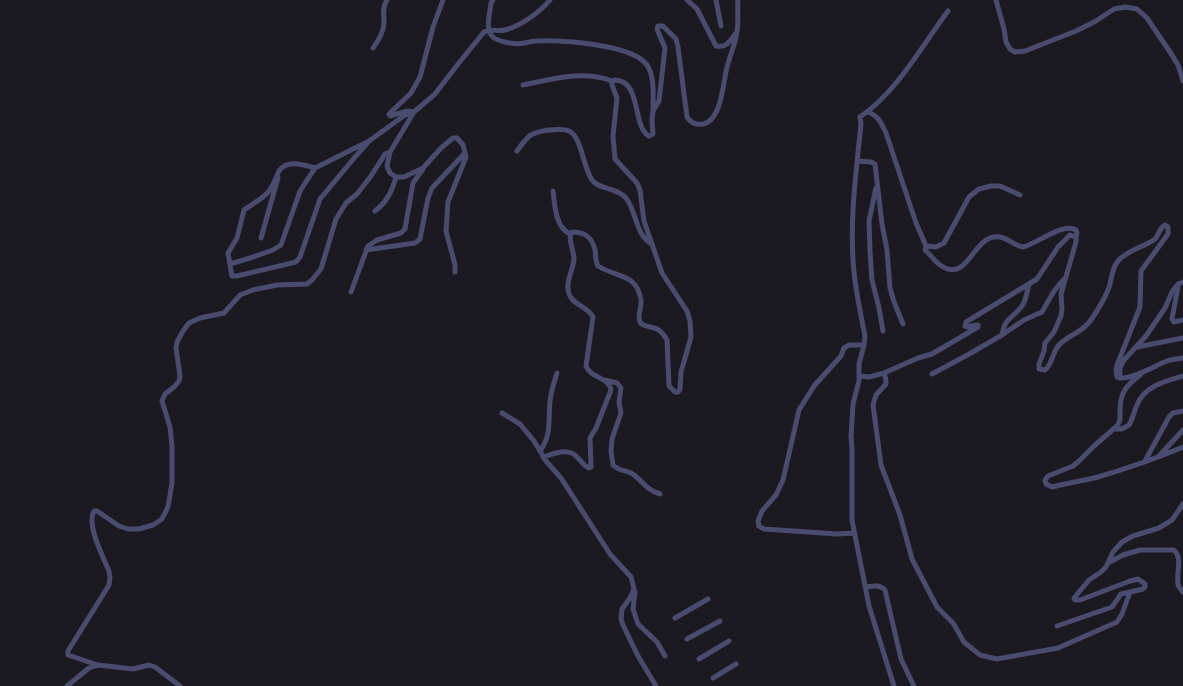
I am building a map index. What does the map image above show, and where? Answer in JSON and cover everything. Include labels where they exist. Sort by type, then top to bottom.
[{"type":"street","points":[[373,48],[379,40],[383,30],[385,3],[387,0]]},
{"type":"street","points":[[414,112],[407,111],[390,116],[389,114],[411,93],[420,77],[433,27],[443,0]]},
{"type":"street","points":[[493,0],[488,23],[491,35],[495,39],[514,44],[524,44],[534,40],[590,44],[628,52],[640,58],[648,66],[651,75],[653,134],[649,136],[645,133],[633,96],[628,86],[619,80],[612,81],[601,77],[582,76],[557,78],[523,85]]},
{"type":"street","points":[[424,168],[404,177],[396,177],[390,173],[388,166],[390,152],[414,112],[435,94],[484,32],[489,30],[505,30],[535,15],[550,0]]},
{"type":"street","points":[[687,0],[697,9],[716,46],[722,47],[728,44],[738,31]]},
{"type":"street","points":[[716,0],[721,26]]},
{"type":"street","points":[[653,111],[659,101],[665,48],[658,26],[663,26],[676,39],[687,117],[690,121],[697,124],[705,123],[718,109],[723,94],[727,66],[738,31],[738,0]]},
{"type":"street","points":[[996,0],[1006,42],[1010,49],[1015,52],[1025,51],[1076,31],[1096,21],[1114,9],[1126,6],[1137,9],[1147,18],[1172,55],[1178,66],[1183,81]]},
{"type":"street","points":[[894,686],[869,606],[852,520],[851,437],[853,404],[865,336],[854,273],[852,248],[854,192],[861,124],[860,118],[883,100],[948,11]]},
{"type":"street","points":[[570,234],[572,232],[581,232],[588,235],[595,250],[596,263],[598,266],[603,270],[632,280],[636,286],[642,303],[639,318],[640,322],[643,325],[658,329],[667,340],[669,386],[675,392],[678,392],[680,389],[681,372],[691,337],[690,321],[687,311],[662,273],[644,221],[640,190],[637,183],[615,159],[613,136],[617,98],[612,81]]},
{"type":"street","points":[[230,264],[272,250],[281,245],[300,191],[315,168],[369,141],[405,115],[414,112]]},
{"type":"street","points":[[868,112],[879,118],[886,132],[916,223],[926,246],[925,250],[939,265],[945,268],[953,269],[963,266],[980,244],[990,238],[1001,237],[1023,247],[1061,229],[1075,229],[1077,233],[1076,242],[1061,294],[1061,316],[1046,343],[1038,368],[1040,370],[1045,370],[1048,367],[1055,350],[1060,343],[1082,330],[1092,319],[1108,290],[1114,266],[1118,260],[1123,256],[1143,247],[1156,238],[1165,225],[1168,227],[1168,234],[1164,242],[1141,271],[1140,307],[1116,370],[1117,377],[1128,378],[1169,361],[1183,358]]},
{"type":"street","points":[[517,151],[525,139],[532,134],[550,130],[570,131],[576,138],[591,180],[595,184],[619,192],[625,197],[631,205],[635,221],[645,240],[652,244]]},
{"type":"street","points":[[351,292],[368,246],[377,240],[401,233],[405,229],[414,183],[424,168],[441,148],[453,138],[458,138],[466,157],[448,202],[446,217],[446,231],[455,265],[455,272]]},
{"type":"street","points":[[315,168],[288,164],[280,169],[270,190],[262,198],[244,210],[237,238],[228,253],[232,276],[296,262],[300,257],[320,200],[345,167],[369,141]]},
{"type":"street","points":[[180,686],[156,667],[149,665],[133,669],[98,666],[68,654],[68,651],[109,585],[109,571],[93,528],[92,513],[94,511],[98,511],[119,526],[128,530],[153,525],[162,519],[168,508],[172,483],[172,446],[170,427],[162,401],[165,394],[179,381],[180,376],[176,348],[177,342],[189,323],[200,318],[224,313],[240,295],[253,290],[277,285],[307,284],[312,280],[321,268],[336,219],[346,203],[357,194],[371,176],[385,154],[390,152]]},
{"type":"street","points":[[366,250],[415,244],[420,239],[428,198],[432,188],[465,153]]},
{"type":"street","points":[[858,161],[875,164],[882,224],[887,250],[890,288],[903,324]]},
{"type":"street","points":[[261,238],[280,169]]},
{"type":"street","points":[[375,212],[391,192],[396,177]]},
{"type":"street","points":[[877,185],[869,221],[870,251],[872,280],[880,308],[883,331]]},
{"type":"street","points":[[926,246],[936,247],[946,241],[969,197],[979,189],[991,186],[1000,186],[1020,195]]},
{"type":"street","points":[[553,191],[557,216],[562,228],[570,234],[574,251],[574,261],[568,281],[571,298],[591,313],[593,317],[586,366],[592,375],[617,383],[621,388],[619,402],[621,413],[612,439],[611,455],[613,465],[621,471],[633,474],[653,492],[660,494]]},
{"type":"street","points":[[859,376],[869,377],[884,373],[918,358],[932,354],[946,345],[973,332],[978,325],[966,327],[966,322],[1037,279],[1058,247],[1066,238],[1070,235],[1076,237]]},
{"type":"street","points":[[932,374],[971,354],[1024,320],[1042,312],[1054,291],[1067,275]]},
{"type":"street","points":[[1120,378],[1120,368],[1124,360],[1137,347],[1158,320],[1172,292],[1181,283]]},
{"type":"street","points":[[1181,283],[1171,316],[1173,321],[1183,320]]},
{"type":"street","points":[[1002,335],[1003,328],[1008,318],[1023,305],[1030,284]]},
{"type":"street","points":[[1137,347],[1183,338]]},
{"type":"street","points":[[854,533],[837,534],[764,529],[759,526],[758,521],[762,511],[776,496],[783,480],[799,410],[814,386],[841,356],[844,348],[849,345],[864,345]]},
{"type":"street","points":[[1145,370],[1129,383],[1125,389],[1121,399],[1120,423],[1073,466],[1048,476],[1045,480],[1046,484],[1052,487],[1097,477],[1183,447]]},
{"type":"street","points":[[540,451],[546,442],[548,434],[550,400],[558,373]]},
{"type":"street","points":[[884,373],[886,384],[876,395],[873,405],[881,465],[900,515],[912,559],[937,607],[953,623],[964,642],[980,655],[997,659],[1058,648],[1117,622],[1122,614],[1130,592]]},
{"type":"street","points":[[1113,429],[1129,426],[1137,404],[1142,396],[1153,387],[1163,381],[1183,376]]},
{"type":"street","points":[[543,457],[567,451],[575,454],[585,466],[589,468],[591,467],[590,438],[596,428],[611,390],[610,385],[605,380]]},
{"type":"street","points":[[1145,461],[1169,417],[1174,413],[1183,411]]},
{"type":"street","points":[[502,413],[520,424],[534,441],[543,457],[561,478],[610,554],[631,577],[635,594],[633,606],[636,620],[640,626],[657,642],[665,656]]},
{"type":"street","points":[[1159,456],[1183,430]]},
{"type":"street","points":[[1057,626],[1112,607],[1121,594],[1145,588],[1145,584],[1136,579],[1088,598],[1080,600],[1075,600],[1074,598],[1083,585],[1101,572],[1108,563],[1113,552],[1122,542],[1133,536],[1159,528],[1172,520],[1183,504]]},
{"type":"street","points":[[1108,563],[1123,555],[1140,550],[1174,550],[1177,552],[1179,562],[1178,584],[1183,592]]},
{"type":"street","points":[[865,587],[878,586],[885,590],[901,658],[914,686]]},
{"type":"street","points":[[634,589],[622,610],[621,619],[638,656],[656,686]]},
{"type":"street","points":[[675,618],[708,599]]},
{"type":"street","points":[[687,639],[720,621]]},
{"type":"street","points":[[699,659],[728,641]]},
{"type":"street","points":[[713,678],[736,664]]},
{"type":"street","points":[[67,686],[89,668],[98,666]]}]
